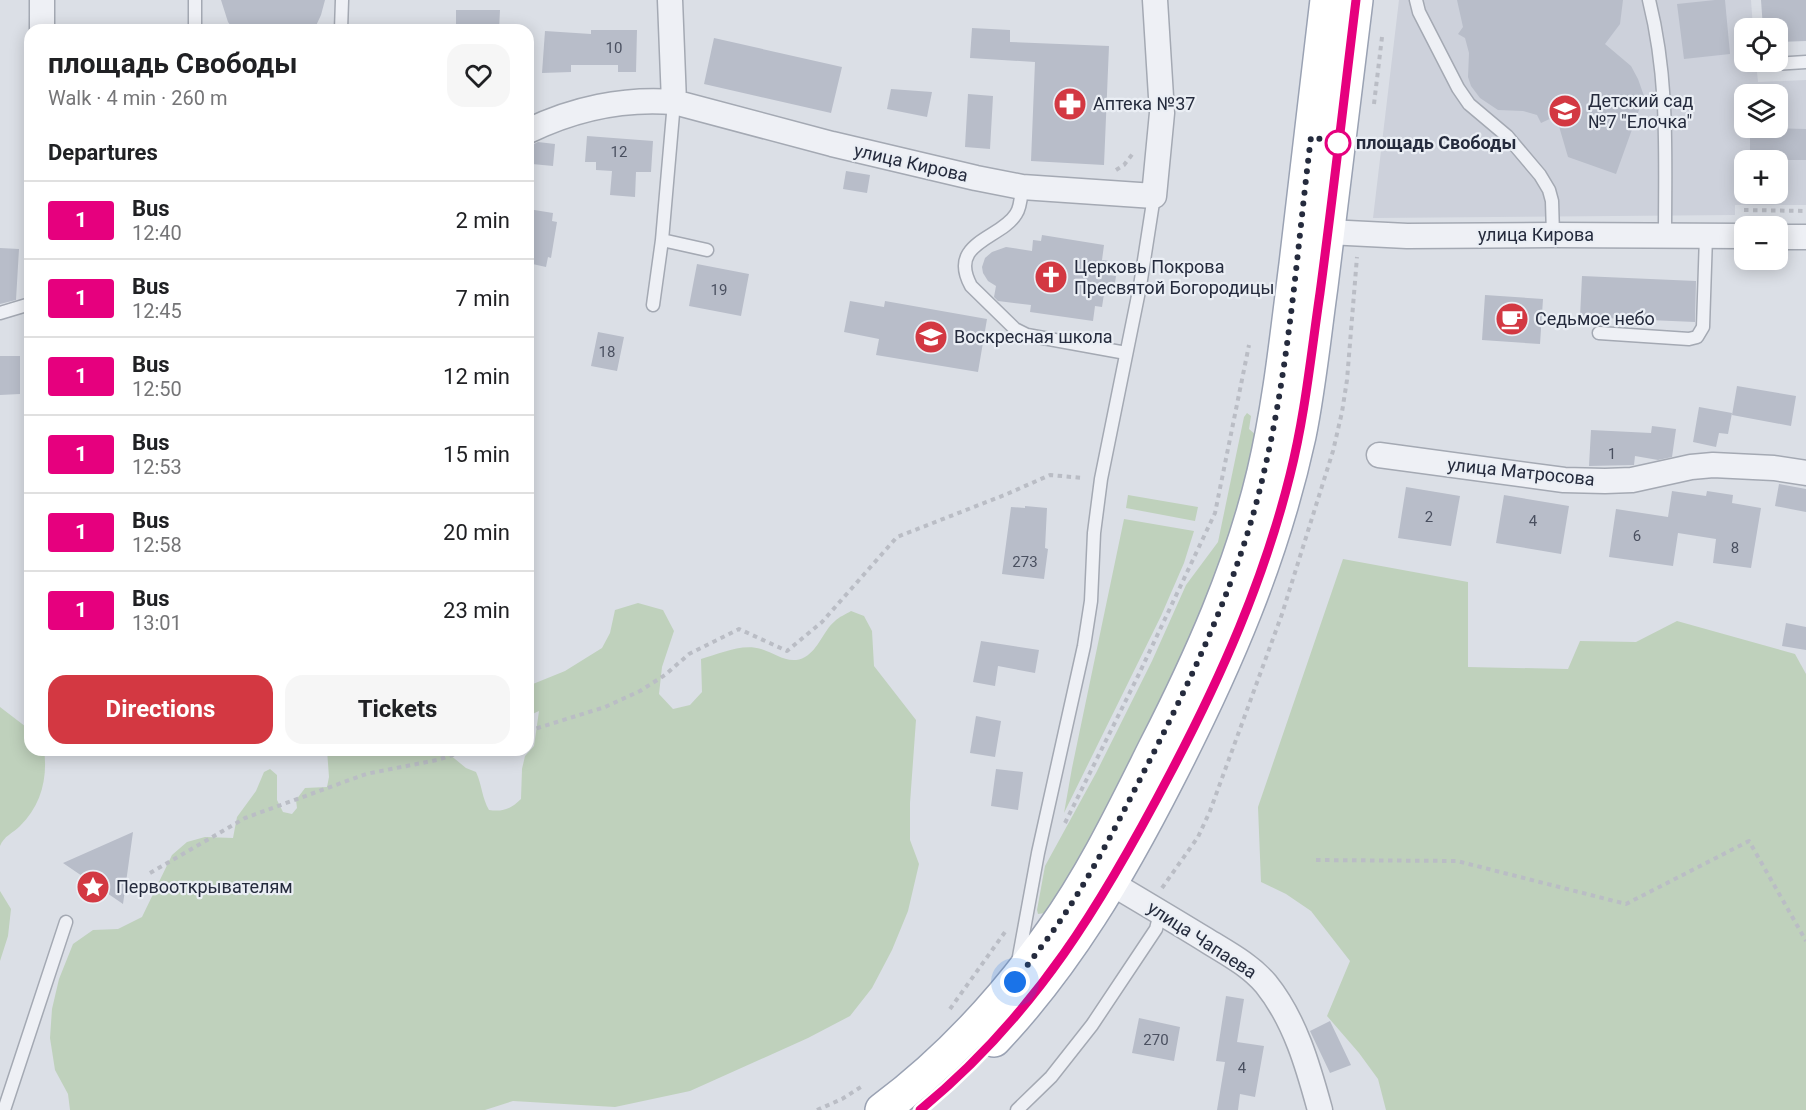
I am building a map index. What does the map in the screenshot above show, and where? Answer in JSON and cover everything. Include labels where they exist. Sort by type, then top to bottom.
[{"type":"main road","points":[[882,1110],[937,1065],[971,1031],[1015,982],[1054,930],[1091,871],[1128,804],[1201,655],[1236,566],[1252,517],[1274,428],[1284,366],[1327,0]]},
{"type":"main road","points":[[920,1110],[955,1081],[1011,1023],[1072,944],[1111,883],[1187,741],[1246,614],[1277,525],[1299,433],[1328,232],[1356,0]]},
{"type":"street","points":[[42,0],[42,24]]},
{"type":"street","points":[[670,0],[674,102]]},
{"type":"street","points":[[1154,196],[1162,113],[1155,0]]},
{"type":"street","name":"улица Кирова","points":[[534,128],[583,111],[626,102],[645,100],[674,102],[832,144],[1022,186],[1154,196]]},
{"type":"street","name":"улица Кирова","points":[[1328,232],[1407,236],[1734,236]]},
{"type":"street","points":[[1788,237],[1806,237]]},
{"type":"street","name":"улица Матросова","points":[[1379,455],[1564,480],[1605,482],[1632,480],[1691,467],[1713,465],[1762,467],[1806,473]]},
{"type":"street","name":"улица Чапаева","points":[[1111,883],[1243,963],[1264,982],[1279,1002],[1296,1034],[1311,1075],[1320,1110]]},
{"type":"lane","points":[[195,0],[195,24]]},
{"type":"lane","points":[[341,24],[342,0]]},
{"type":"lane","points":[[1416,0],[1419,12],[1469,104],[1507,136],[1526,157],[1549,190],[1554,235]]},
{"type":"lane","points":[[1649,0],[1664,87],[1665,235]]},
{"type":"lane","points":[[1788,63],[1806,62]]},
{"type":"lane","points":[[653,305],[662,240],[674,102]]},
{"type":"lane","points":[[1022,186],[1015,216],[971,250],[965,267],[966,277],[971,286],[1015,329],[1027,336],[1126,353]]},
{"type":"lane","points":[[1015,982],[1038,853],[1084,646],[1091,601],[1094,533],[1101,479],[1140,286],[1154,196]]},
{"type":"lane","points":[[1599,333],[1689,339],[1697,337],[1704,327],[1706,236]]},
{"type":"lane","points":[[662,240],[707,250]]},
{"type":"lane","points":[[0,313],[24,306]]},
{"type":"lane","points":[[1017,1110],[1051,1077],[1114,994],[1156,929],[1158,921],[1156,909]]},
{"type":"lane","points":[[4,1110],[66,922]]},
{"type":"path","points":[[1109,175],[1124,165],[1139,142]]},
{"type":"path","points":[[534,729],[605,707],[640,691],[665,675],[689,654],[739,628],[787,651],[822,622],[897,537],[1050,475],[1101,479]]},
{"type":"path","points":[[150,873],[245,818],[366,774],[449,756]]},
{"type":"path","points":[[1316,860],[1456,861],[1626,904],[1749,841],[1806,941]]},
{"type":"shaded area","name":"Детский сад №7 \"Елочка\"","points":[[1399,0],[1751,0],[1752,18],[1734,18],[1734,72],[1757,72],[1758,82],[1806,80],[1806,205],[1735,205],[1735,215],[1373,218]]},
{"type":"green space","points":[[1247,413],[1251,416],[1249,429],[1256,435],[1235,517],[1207,596],[1172,673],[1093,832],[1045,913],[1038,914],[1045,866],[1096,773],[1152,661],[1186,585],[1218,542],[1244,417]]},
{"type":"green space","points":[[1128,495],[1198,507],[1195,521],[1126,508]]},
{"type":"green space","points":[[1124,519],[1194,531],[1184,563],[1161,616],[1064,813],[1072,768]]},
{"type":"green space","points":[[1343,559],[1468,582],[1468,667],[1568,669],[1580,641],[1636,642],[1677,621],[1795,654],[1806,674],[1806,1110],[1386,1110],[1378,1079],[1327,1016],[1350,961],[1311,911],[1286,894],[1261,882],[1258,807]]},
{"type":"green space","points":[[638,603],[663,610],[674,631],[662,667],[659,694],[673,709],[690,705],[702,692],[701,659],[746,647],[761,649],[782,658],[799,659],[810,654],[827,630],[841,617],[851,611],[864,616],[872,631],[874,666],[916,720],[910,803],[910,840],[919,864],[908,911],[892,950],[872,988],[850,1016],[808,1038],[690,1091],[615,1107],[513,1101],[485,1110],[70,1110],[68,1094],[55,1070],[50,1038],[52,1009],[59,979],[73,944],[93,930],[118,929],[142,917],[172,855],[187,842],[205,837],[233,838],[237,817],[256,791],[264,772],[270,769],[277,775],[277,800],[283,812],[292,814],[297,808],[296,800],[305,788],[327,787],[329,777],[327,756],[451,756],[466,768],[476,772],[489,810],[503,810],[514,805],[521,799],[525,756],[534,756],[539,711],[534,713],[534,684],[565,671],[602,648],[610,633],[615,610]]},
{"type":"green space","points":[[0,707],[24,725],[24,756],[45,756],[45,771],[38,801],[33,810],[0,846]]},
{"type":"green space","points":[[0,891],[11,909],[8,936],[0,961]]},
{"type":"building","points":[[221,0],[325,0],[317,24],[230,24]]},
{"type":"building","points":[[1457,0],[1623,0],[1620,24],[1605,44],[1631,66],[1644,96],[1616,174],[1568,157],[1556,116],[1541,123],[1537,115],[1523,111],[1498,110],[1480,98],[1471,86],[1468,77],[1469,53],[1465,38],[1458,34],[1463,27]]},
{"type":"building","points":[[1725,0],[1730,54],[1684,59],[1677,4]]},
{"type":"building","points":[[1761,0],[1806,0],[1806,41],[1788,42],[1788,18],[1762,18]]},
{"type":"building","points":[[456,10],[500,10],[499,24],[456,24]]},
{"type":"building","name":"Аптека №37","points":[[972,28],[1010,30],[1010,42],[1109,46],[1104,165],[1031,161],[1035,62],[970,58]]},
{"type":"building","points":[[591,30],[637,30],[636,72],[618,72],[618,65],[571,65],[571,72],[542,73],[545,31],[591,34]]},
{"type":"building","points":[[714,38],[842,67],[831,113],[704,84]]},
{"type":"building","points":[[891,89],[932,92],[927,117],[887,109]]},
{"type":"building","points":[[968,94],[993,96],[990,149],[965,147]]},
{"type":"building","points":[[1788,129],[1806,129],[1806,160],[1788,160],[1788,150],[1750,150],[1750,138],[1788,138]]},
{"type":"building","points":[[587,136],[653,141],[651,172],[636,172],[635,197],[610,195],[612,171],[596,170],[596,162],[585,162]]},
{"type":"building","points":[[538,142],[555,144],[553,166],[534,164],[534,144]]},
{"type":"building","points":[[846,171],[870,175],[867,193],[843,189]]},
{"type":"building","points":[[534,210],[553,213],[552,221],[557,222],[551,258],[548,257],[546,267],[534,264]]},
{"type":"building","name":"Церковь Покрова Пресвятой Богородицы","points":[[1042,235],[1104,245],[1102,260],[1110,261],[1108,275],[1116,276],[1113,296],[1104,294],[1102,307],[1095,306],[1093,321],[1030,312],[1031,305],[998,301],[994,297],[996,286],[988,281],[983,273],[985,258],[992,252],[1006,247],[1032,251],[1033,240],[1041,241]]},
{"type":"building","points":[[0,248],[19,249],[16,300],[0,304]]},
{"type":"building","points":[[697,264],[749,274],[741,316],[689,306]]},
{"type":"building","points":[[1582,276],[1696,281],[1695,322],[1580,317]]},
{"type":"building","name":"Седьмое небо","points":[[1485,295],[1543,299],[1540,344],[1482,340]]},
{"type":"building","name":"Воскресная школа","points":[[850,301],[884,307],[885,301],[987,319],[978,372],[876,355],[879,339],[844,332]]},
{"type":"building","points":[[598,332],[624,337],[617,371],[591,366]]},
{"type":"building","points":[[0,356],[20,356],[20,394],[0,395]]},
{"type":"building","points":[[1737,386],[1796,396],[1791,426],[1732,415]]},
{"type":"building","points":[[1699,407],[1732,413],[1728,434],[1719,433],[1716,447],[1693,442]]},
{"type":"building","points":[[1652,426],[1676,429],[1672,457],[1658,460],[1635,456],[1634,465],[1589,466],[1591,430],[1651,433]]},
{"type":"building","points":[[1779,484],[1806,489],[1806,512],[1775,506]]},
{"type":"building","points":[[1406,487],[1460,496],[1451,546],[1398,538]]},
{"type":"building","points":[[1672,491],[1706,496],[1707,491],[1733,495],[1732,503],[1761,508],[1751,568],[1713,563],[1716,539],[1678,533],[1673,566],[1609,557],[1616,509],[1668,517]]},
{"type":"building","points":[[1504,495],[1569,506],[1561,554],[1496,543]]},
{"type":"building","points":[[1025,506],[1047,508],[1045,548],[1048,549],[1044,579],[1002,574],[1011,507],[1025,508]]},
{"type":"building","points":[[1786,623],[1806,627],[1806,650],[1782,646]]},
{"type":"building","points":[[981,641],[1039,650],[1035,673],[998,666],[995,686],[973,682]]},
{"type":"building","points":[[976,716],[1001,721],[995,757],[970,753]]},
{"type":"building","points":[[996,769],[1023,772],[1018,810],[991,806]]},
{"type":"building","points":[[133,832],[123,904],[63,863]]},
{"type":"building","points":[[1226,996],[1244,999],[1237,1042],[1264,1046],[1255,1097],[1240,1094],[1238,1110],[1217,1110],[1225,1062],[1216,1061]]},
{"type":"building","points":[[1139,1018],[1180,1027],[1174,1061],[1132,1053]]},
{"type":"building","points":[[1330,1021],[1351,1065],[1330,1073],[1310,1031]]},
{"type":"bus line","name":"1","points":[[920,1110],[955,1081],[1011,1023],[1072,944],[1111,883],[1149,814],[1193,730],[1242,623],[1277,525],[1299,433],[1310,369],[1356,0]]},
{"type":"place","name":"Аптека №37","points":[[1070,104]]},
{"type":"place","name":"Детский сад №7 \"Елочка\"","points":[[1565,111]]},
{"type":"place","name":"площадь Свободы","points":[[1338,143]]},
{"type":"place","name":"Церковь Покрова Пресвятой Богородицы","points":[[1051,277]]},
{"type":"place","name":"Седьмое небо","points":[[1512,319]]},
{"type":"place","name":"Воскресная школа","points":[[931,337]]},
{"type":"place","name":"Первооткрывателям","points":[[93,887]]},
{"type":"route","points":[[1015,982],[1054,930],[1091,871],[1128,804],[1201,655],[1217,616],[1252,517],[1274,428],[1284,366],[1311,137],[1338,143]]}]
